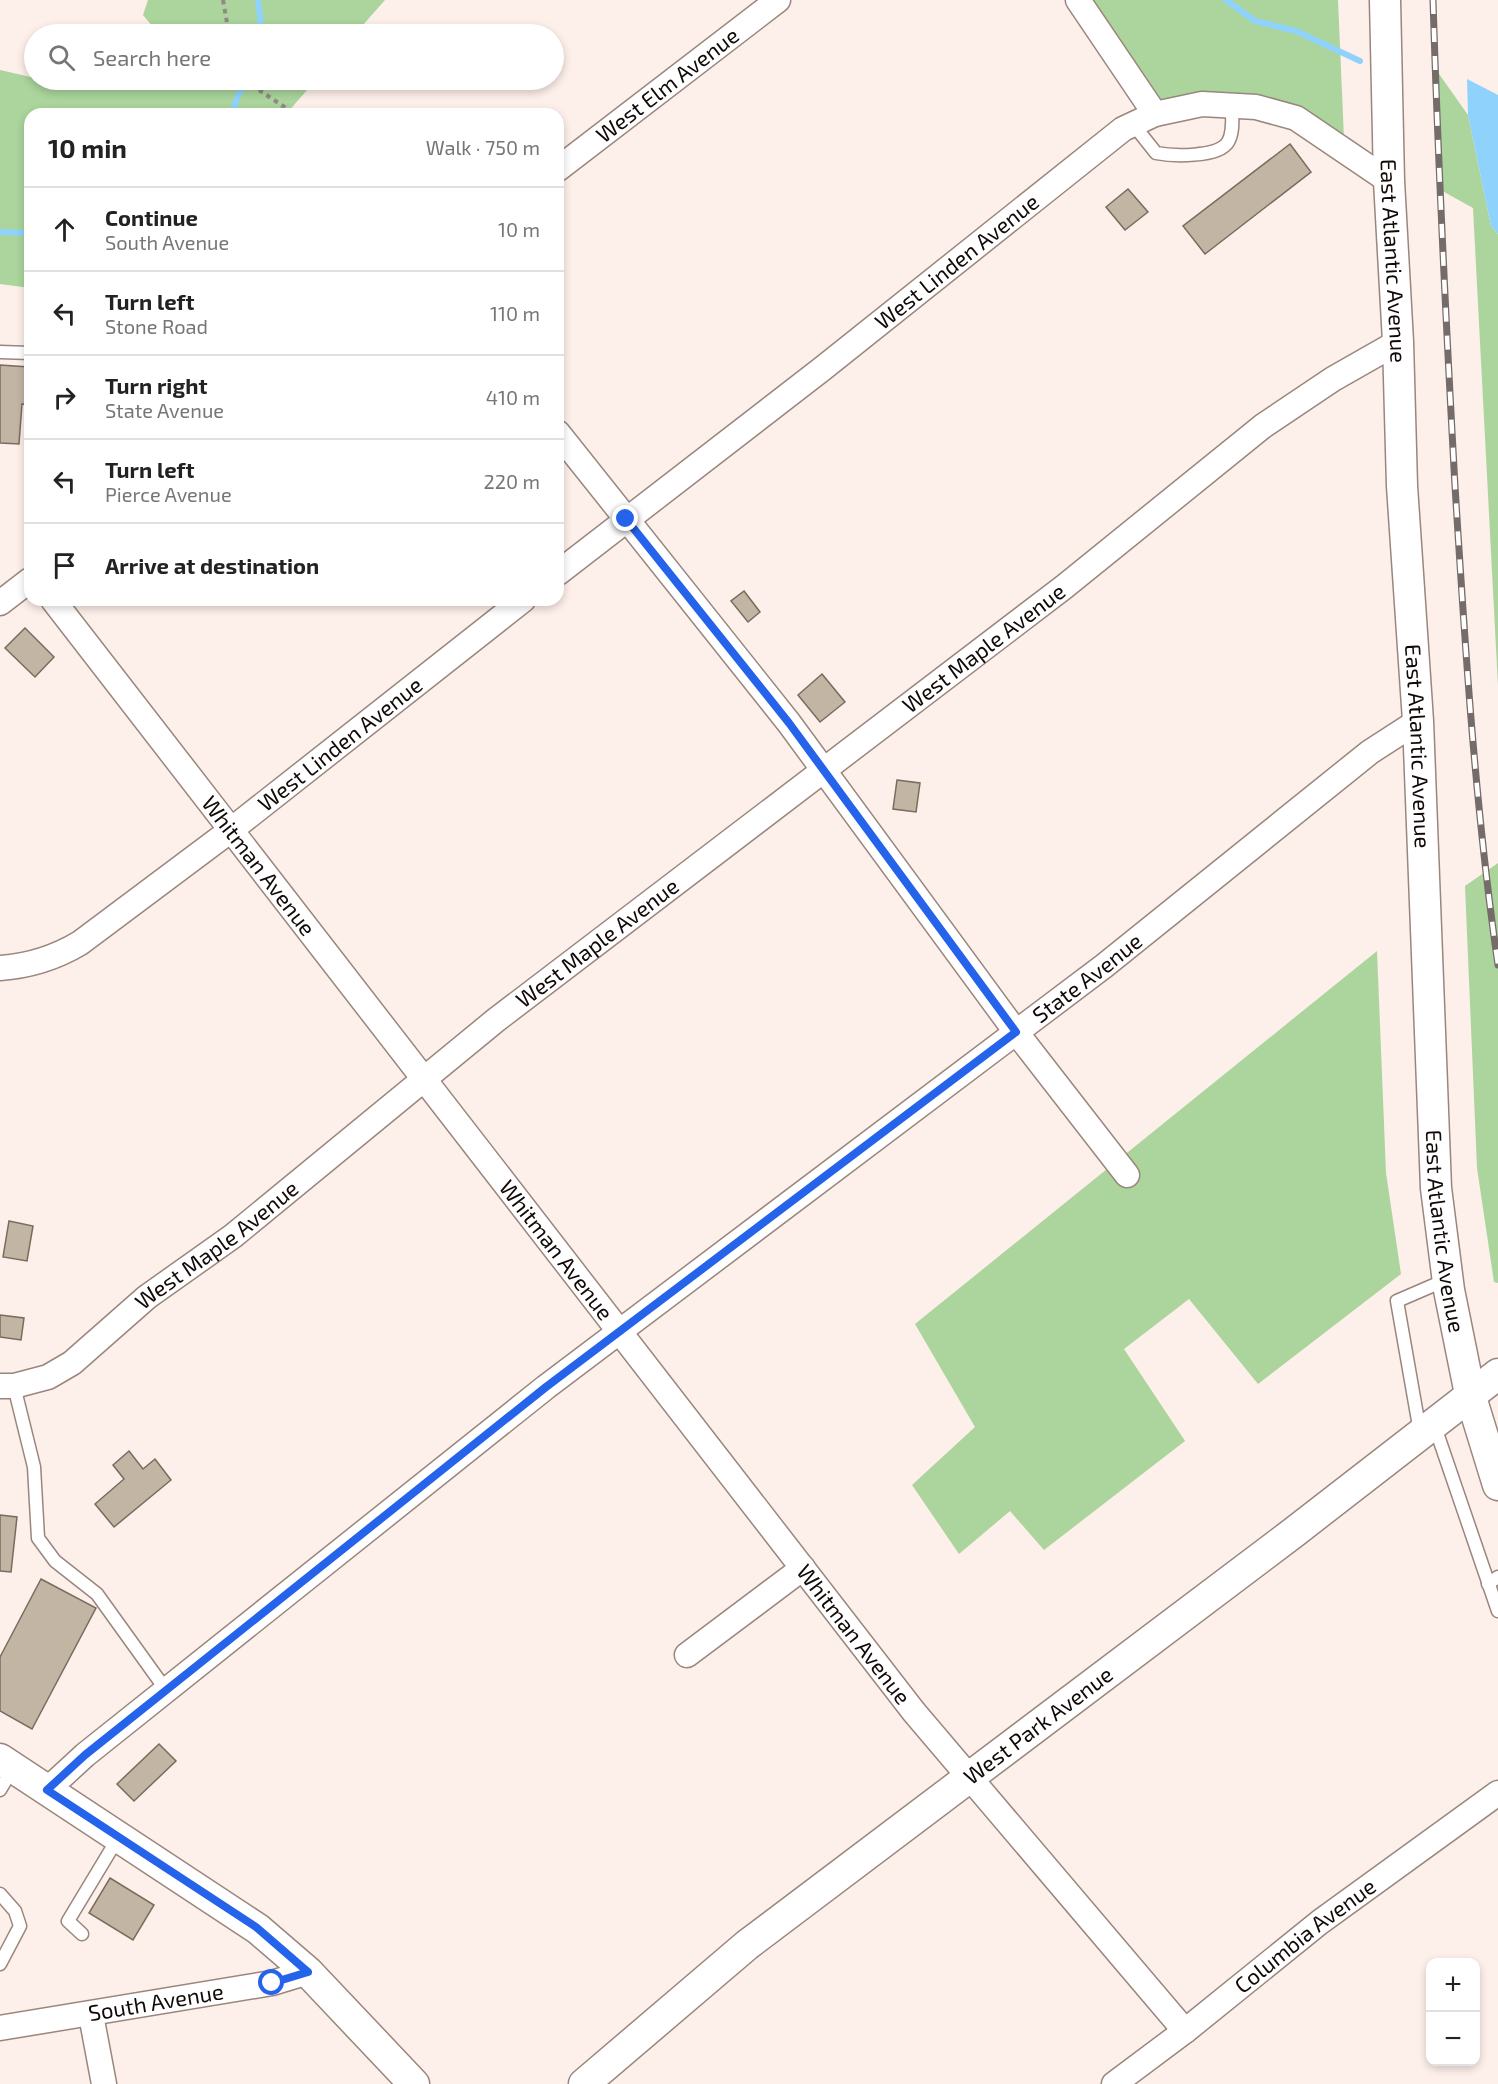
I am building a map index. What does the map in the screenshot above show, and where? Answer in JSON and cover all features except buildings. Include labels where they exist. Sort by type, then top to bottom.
[{"type":"street","name":"West Elm Avenue","points":[[564,165],[778,0]]},
{"type":"street","points":[[1078,0],[1144,119]]},
{"type":"street","name":"East Atlantic Avenue","points":[[1385,0],[1389,181],[1398,342],[1402,486],[1418,721],[1436,1188],[1448,1279],[1470,1394],[1498,1485]]},
{"type":"street","name":"West Linden Avenue","points":[[564,568],[822,369],[1123,129],[1144,119],[1202,104],[1256,107],[1296,117],[1389,181]]},
{"type":"street","name":"West Maple Avenue","points":[[7,1386],[48,1377],[72,1363],[147,1297],[233,1236],[496,1020],[1064,587],[1263,426],[1333,379],[1398,342]]},
{"type":"street","points":[[564,441],[823,770],[1016,1032],[1127,1175]]},
{"type":"street","points":[[0,603],[24,585]]},
{"type":"street","name":"Whitman Avenue","points":[[57,606],[914,1712],[1185,2031]]},
{"type":"street","name":"West Linden Avenue","points":[[0,968],[21,967],[51,958],[80,944],[231,830],[515,606]]},
{"type":"street","name":"State Avenue","points":[[47,1790],[85,1755],[166,1690],[620,1331],[1104,966],[1370,752],[1418,721]]},
{"type":"street","name":"West Park Avenue","points":[[584,2084],[747,1945],[970,1778],[1498,1374]]},
{"type":"street","points":[[687,1655],[803,1568]]},
{"type":"street","points":[[4,1772],[47,1790],[256,1927],[308,1972],[414,2084]]},
{"type":"street","name":"Columbia Avenue","points":[[1114,2084],[1185,2031],[1320,1922],[1498,1793]]},
{"type":"street","name":"South Avenue","points":[[0,2028],[91,2015],[272,1983],[308,1972]]},
{"type":"street","points":[[91,2015],[104,2084]]},
{"type":"lane","points":[[1144,119],[1156,153],[1186,156],[1217,150],[1227,143],[1232,129],[1232,105]]},
{"type":"lane","points":[[0,352],[24,353]]},
{"type":"lane","points":[[1448,1279],[1397,1301],[1427,1428],[1493,1580],[1498,1611]]},
{"type":"lane","points":[[7,1386],[34,1467],[38,1538],[55,1562],[97,1594],[166,1690]]},
{"type":"lane","points":[[82,1935],[68,1921],[119,1837]]},
{"type":"lane","points":[[0,1894],[15,1911],[20,1926],[0,1964]]},
{"type":"path","points":[[223,0],[227,24]]},
{"type":"path","points":[[260,90],[287,108]]},
{"type":"green space","points":[[148,0],[385,0],[364,24],[150,24],[143,15]]},
{"type":"green space","points":[[1080,0],[1338,0],[1344,139],[1250,98],[1165,105]]},
{"type":"green space","points":[[1432,64],[1468,115],[1491,226],[1498,234],[1498,686],[1473,208],[1437,188]]},
{"type":"green space","points":[[0,70],[24,75],[24,90],[307,90],[291,108],[24,108],[24,287],[0,284]]},
{"type":"green space","points":[[1498,863],[1498,1283],[1494,1282],[1477,1168],[1465,886]]},
{"type":"green space","points":[[1377,951],[1386,1173],[1401,1274],[1258,1384],[1189,1299],[1124,1349],[1185,1441],[1044,1550],[1010,1511],[959,1554],[912,1485],[975,1427],[915,1324]]},
{"type":"water","points":[[1467,79],[1498,95],[1498,234],[1491,226],[1468,115]]},
{"type":"waterway","points":[[258,0],[261,24]]},
{"type":"waterway","points":[[1226,0],[1255,21],[1296,31],[1360,61]]},
{"type":"waterway","points":[[234,108],[242,90]]},
{"type":"waterway","points":[[0,232],[24,233]]},
{"type":"railway","points":[[1433,0],[1445,304],[1463,606],[1477,786],[1498,965]]},
{"type":"route","points":[[272,1983],[308,1972],[256,1927],[47,1790],[85,1755],[546,1387],[1016,1032],[789,723],[626,519]]}]
